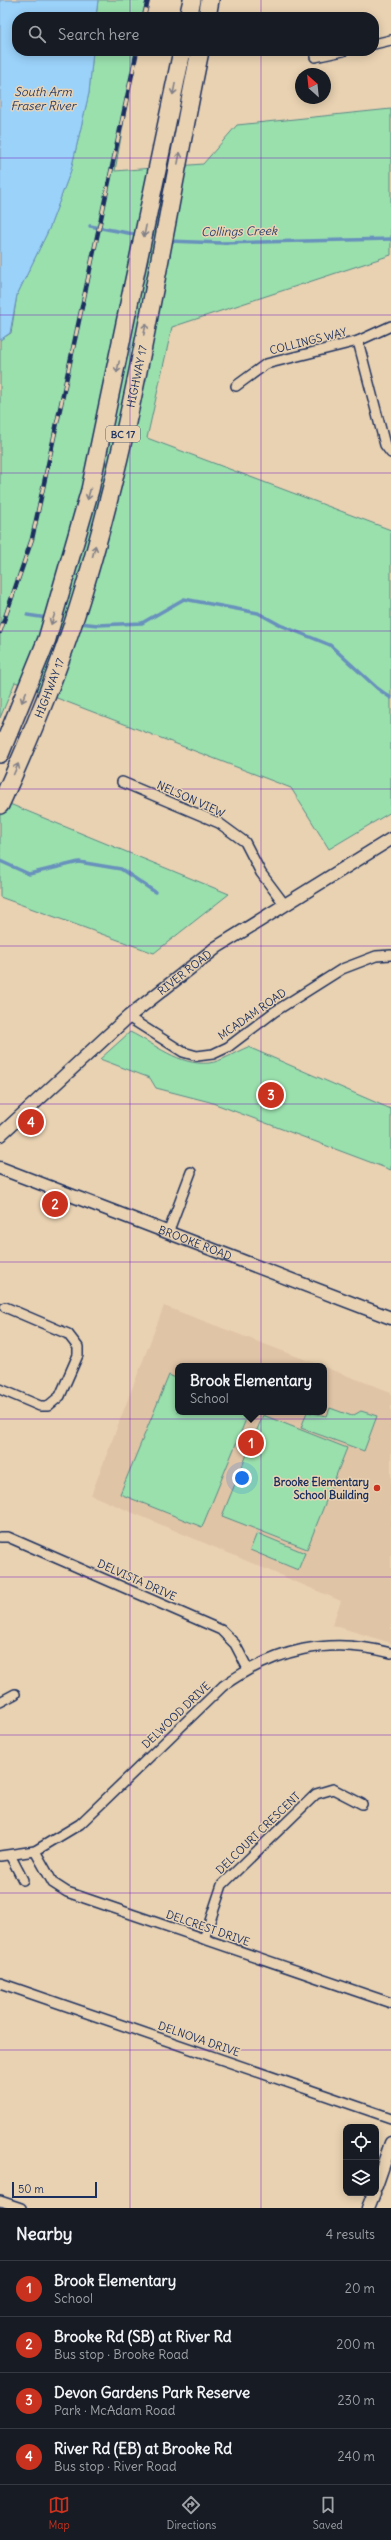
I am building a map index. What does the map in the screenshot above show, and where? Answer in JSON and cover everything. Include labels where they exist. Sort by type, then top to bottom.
[{"type":"highway","points":[[189,12],[192,0]]},
{"type":"highway","points":[[208,12],[210,0]]},
{"type":"highway","name":"HIGHWAY 17","points":[[0,754],[39,661],[65,582],[90,490],[181,56]]},
{"type":"highway","name":"HIGHWAY 17","points":[[0,805],[58,668],[84,589],[111,491],[156,278],[199,56]]},
{"type":"street","points":[[379,43],[391,40]]},
{"type":"street","points":[[315,57],[320,56]]},
{"type":"street","name":"COLLINGS WAY","points":[[236,386],[266,364],[358,341],[391,326]]},
{"type":"street","points":[[358,341],[385,445],[391,453]]},
{"type":"street","name":"NELSON VIEW","points":[[122,782],[219,823],[245,842],[261,873],[285,904]]},
{"type":"street","name":"RIVER ROAD","points":[[0,1135],[128,1016],[216,947],[391,839]]},
{"type":"street","name":"MCADAM ROAD","points":[[128,1016],[183,1052],[197,1056],[213,1054],[228,1047],[274,1012],[342,969],[370,958],[391,955]]},
{"type":"street","name":"BROOKE ROAD","points":[[0,1168],[391,1318]]},
{"type":"street","points":[[168,1233],[191,1172]]},
{"type":"street","points":[[0,1389],[40,1406],[48,1406],[60,1396],[78,1355],[78,1347],[68,1334],[5,1307]]},
{"type":"street","name":"DELVISTA DRIVE","points":[[0,1537],[8,1537],[221,1630],[235,1644],[248,1668]]},
{"type":"street","name":"DELWOOD DRIVE","points":[[0,1856],[35,1851],[80,1824],[223,1686],[248,1668],[297,1650],[324,1646],[372,1648],[391,1654]]},
{"type":"street","points":[[0,1702],[15,1694]]},
{"type":"street","name":"DELCOURT CRESCENT","points":[[204,1939],[222,1884],[316,1794],[333,1789],[362,1804]]},
{"type":"street","name":"DELCREST DRIVE","points":[[35,1851],[52,1883],[67,1892],[391,2003]]},
{"type":"street","points":[[10,1855],[23,1880]]},
{"type":"street","name":"DELNOVA DRIVE","points":[[0,1983],[391,2118]]},
{"type":"street","points":[[379,2177],[391,2143]]},
{"type":"street","points":[[368,2208],[373,2196]]},
{"type":"street","points":[[0,2201],[21,2208]]},
{"type":"shaded area","points":[[164,1306],[314,1363],[175,1363],[175,1415],[327,1415],[327,1368],[391,1392],[391,1643],[332,1625],[341,1601],[91,1495]]},
{"type":"green space","points":[[98,0],[146,0],[143,12],[97,12]]},
{"type":"green space","points":[[93,56],[135,56],[115,171],[203,164],[237,125],[391,109],[391,255],[172,327],[147,438],[391,530],[391,812],[329,849],[291,788],[15,682],[0,718],[0,340],[11,333],[17,295],[49,229],[71,170],[89,93]]},
{"type":"green space","points":[[0,800],[229,894],[154,953],[0,897]]},
{"type":"green space","points":[[130,1032],[177,1058],[198,1063],[219,1061],[248,1047],[391,1109],[391,1170],[210,1102],[156,1088],[150,1078],[100,1059]]},
{"type":"green space","points":[[169,1375],[175,1378],[175,1415],[248,1415],[202,1527],[120,1494]]},
{"type":"green space","points":[[330,1408],[352,1416],[361,1411],[377,1416],[364,1451],[301,1428],[306,1415],[327,1416]]},
{"type":"green space","points":[[263,1415],[347,1448],[307,1549],[222,1516]]},
{"type":"green space","points":[[257,1533],[305,1553],[298,1570],[250,1550]]},
{"type":"water","name":"South Arm Fraser River","points":[[0,0],[98,0],[97,12],[12,12],[12,56],[93,56],[89,93],[71,170],[49,229],[17,295],[10,333],[0,340]]},
{"type":"waterway","name":"Collings Creek","points":[[90,226],[139,235]]},
{"type":"waterway","name":"Collings Creek","points":[[168,241],[222,243],[391,239]]},
{"type":"waterway","points":[[79,623],[98,625],[142,623],[184,599],[258,613],[280,625],[330,645],[377,688],[391,698]]},
{"type":"waterway","points":[[27,615],[47,618]]},
{"type":"waterway","points":[[0,861],[29,874],[79,862],[121,869],[155,892]]},
{"type":"railway","points":[[145,12],[148,0]]},
{"type":"railway","points":[[0,632],[32,539],[136,56]]},
{"type":"place","name":"Devon Gardens Park Reserve","points":[[271,1095]]},
{"type":"place","name":"River Rd (EB) at Brooke Rd","points":[[31,1122]]},
{"type":"place","name":"Brooke Rd (SB) at River Rd","points":[[55,1204]]},
{"type":"place","name":"Brook Elementary","points":[[251,1443]]},
{"type":"place","name":"Brooke Elementary School Building","points":[[377,1488]]}]
